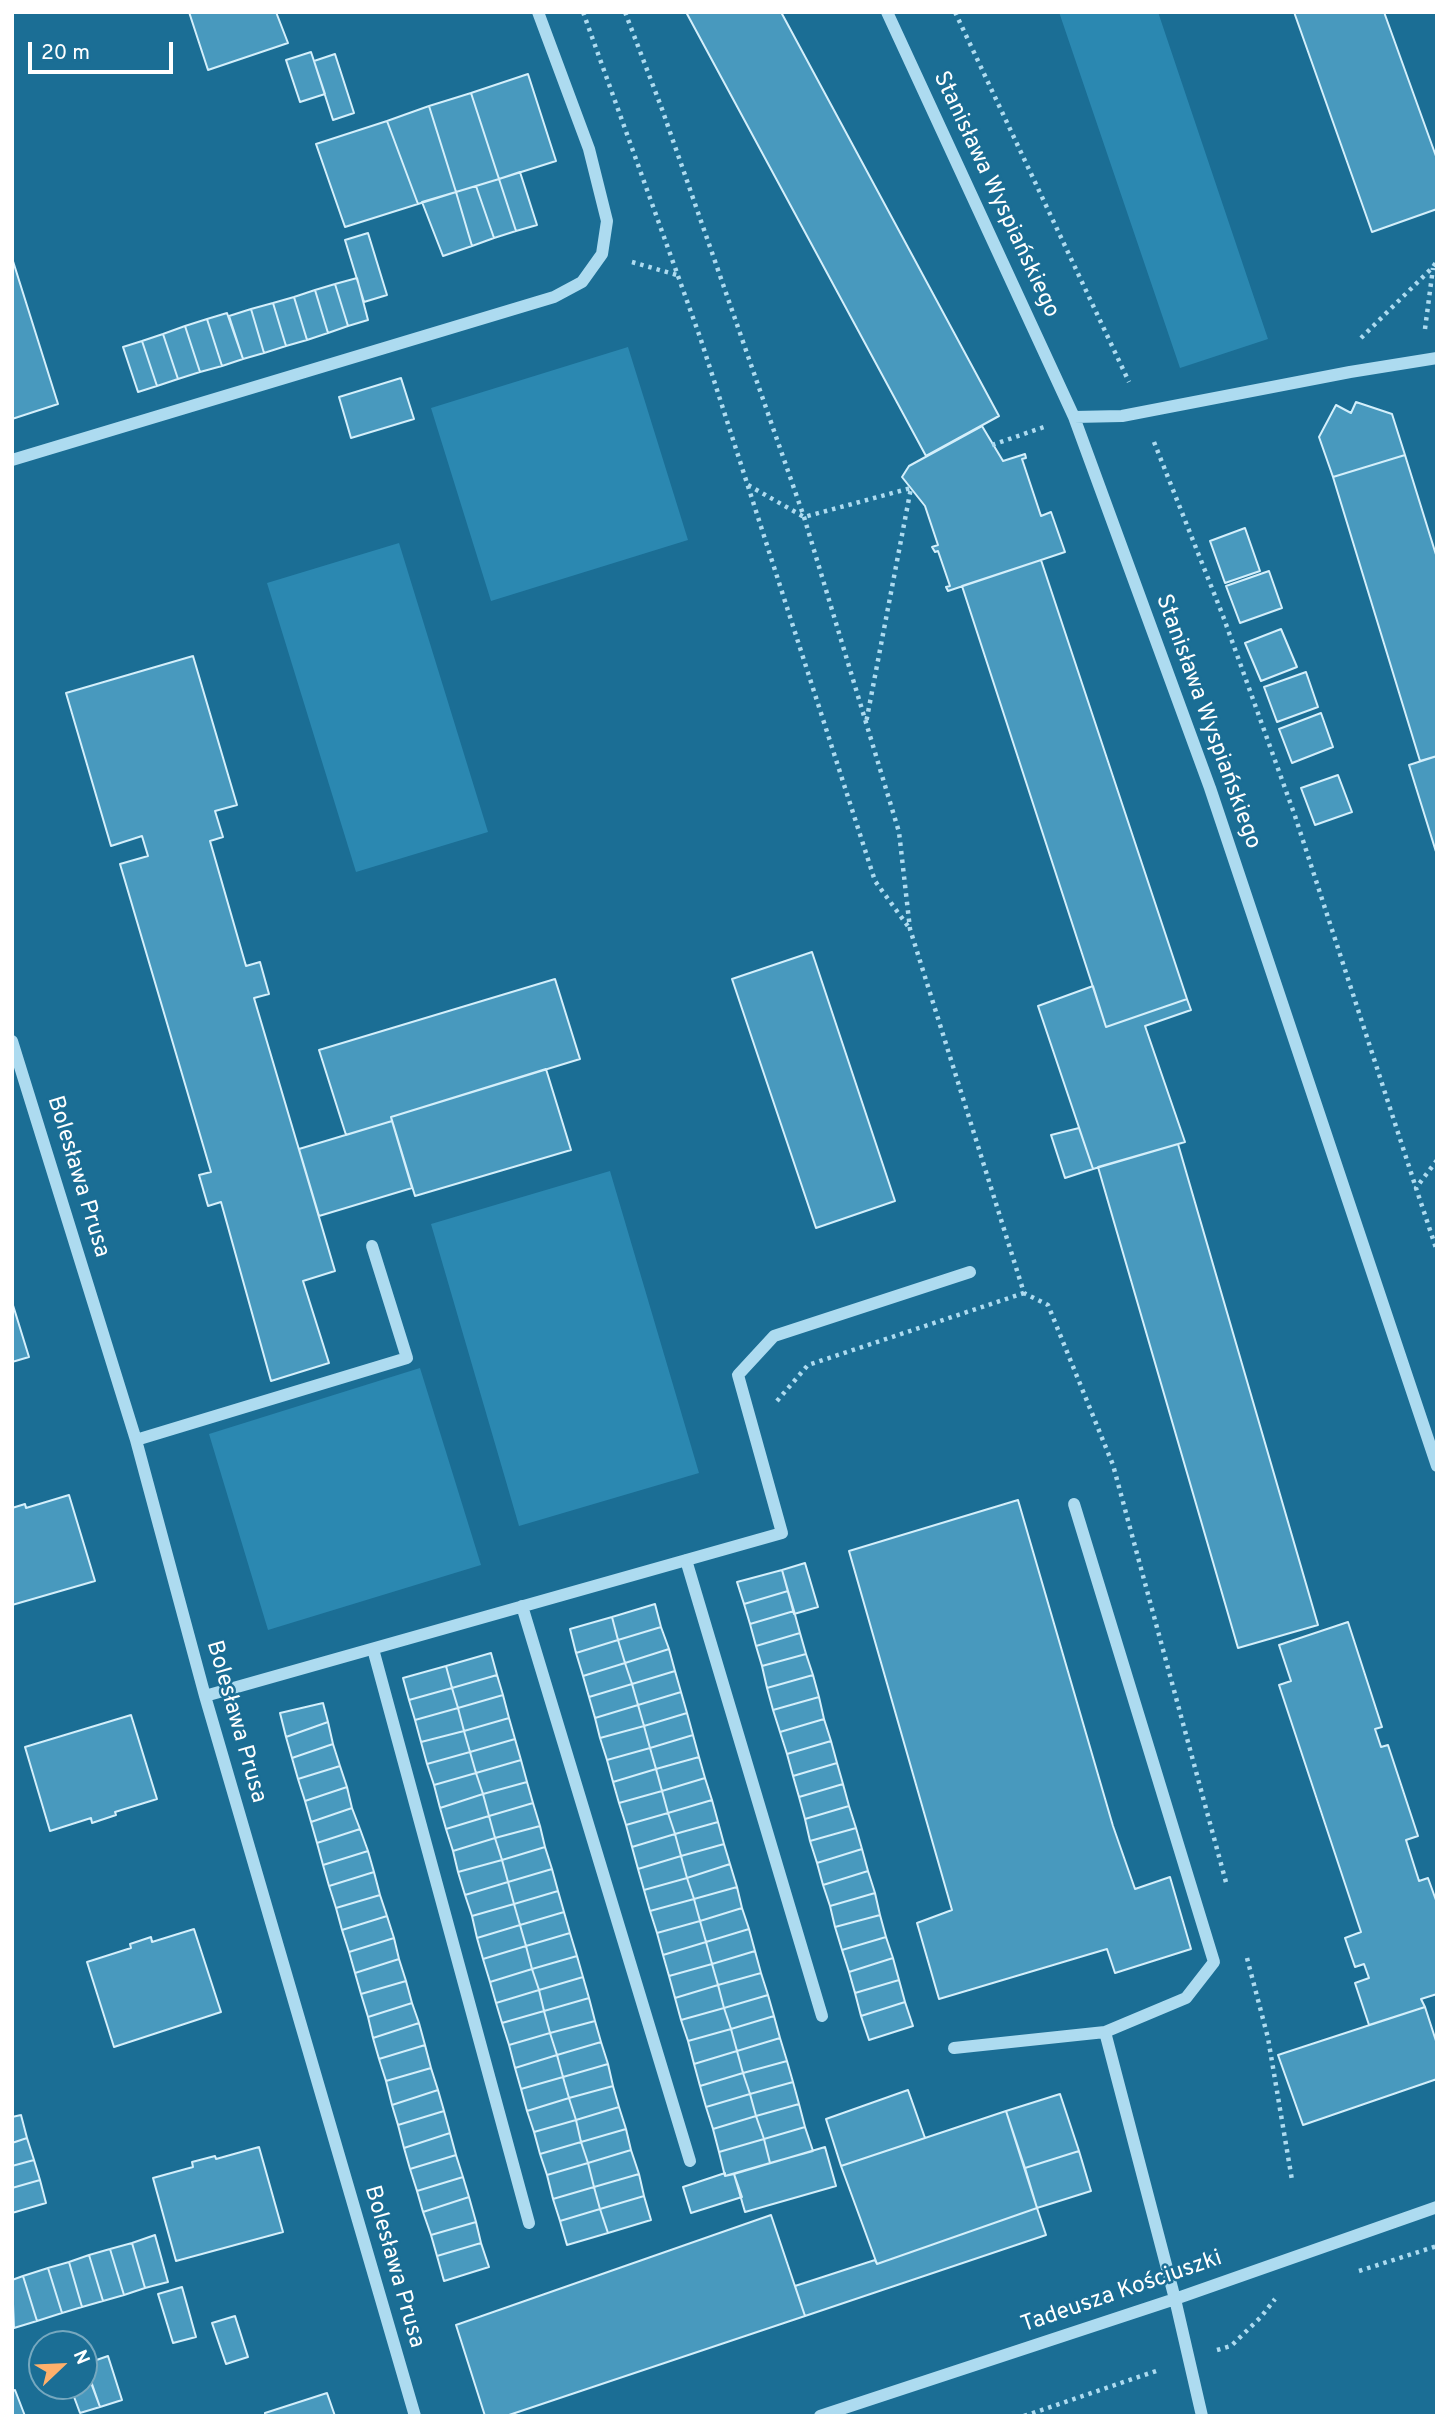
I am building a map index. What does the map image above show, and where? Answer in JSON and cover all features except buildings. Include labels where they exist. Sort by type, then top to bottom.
[{"type":"street","points":[[12,460],[554,297],[582,282],[602,254],[607,221],[589,149],[538,12]]},
{"type":"street","name":"Stanisława Wyspiańskiego","points":[[887,12],[1074,417],[1210,788],[1431,1431],[1437,1466]]},
{"type":"street","points":[[1074,417],[1122,416],[1437,358]]},
{"type":"street","name":"Bolesława Prusa","points":[[12,1041],[136,1440],[205,1696],[415,2416]]},
{"type":"street","points":[[136,1440],[407,1358],[372,1246]]},
{"type":"street","points":[[205,1696],[782,1533],[738,1375],[774,1336],[970,1272]]},
{"type":"street","points":[[954,2048],[1105,2032],[1186,1998],[1214,1962],[1074,1504]]},
{"type":"street","points":[[686,1560],[822,2016]]},
{"type":"street","points":[[522,1606],[690,2161]]},
{"type":"street","points":[[373,1649],[529,2223]]},
{"type":"street","points":[[1105,2032],[1175,2299],[1202,2416]]},
{"type":"street","name":"Tadeusza Kościuszki","points":[[820,2416],[1175,2299],[1437,2207]]},
{"type":"path","points":[[583,12],[678,275],[875,881],[910,929]]},
{"type":"path","points":[[625,12],[667,123],[804,517],[899,832],[910,929],[1024,1293]]},
{"type":"path","points":[[956,12],[1143,412],[1223,616],[1295,816],[1437,1251]]},
{"type":"path","points":[[602,254],[678,275]]},
{"type":"path","points":[[1350,372],[1360,339],[1437,261]]},
{"type":"path","points":[[1421,360],[1433,267]]},
{"type":"path","points":[[992,445],[1074,417]]},
{"type":"path","points":[[748,485],[804,517],[911,488],[866,724]]},
{"type":"path","points":[[1416,1188],[1437,1160]]},
{"type":"path","points":[[753,1429],[808,1365],[1024,1293],[1048,1305],[1106,1444],[1229,1891]]},
{"type":"path","points":[[1247,1958],[1268,2038],[1292,2180]]},
{"type":"path","points":[[1349,2274],[1437,2246]]},
{"type":"path","points":[[1024,2416],[1231,2346],[1275,2299],[1287,2295]]},
{"type":"shaded area","points":[[1059,12],[1158,12],[1268,339],[1180,368]]},
{"type":"shaded area","points":[[628,347],[688,540],[491,601],[431,408]]},
{"type":"shaded area","points":[[399,543],[488,832],[356,872],[267,583]]},
{"type":"shaded area","points":[[610,1171],[699,1473],[519,1526],[431,1224]]},
{"type":"shaded area","points":[[420,1368],[481,1565],[268,1630],[209,1434]]}]
